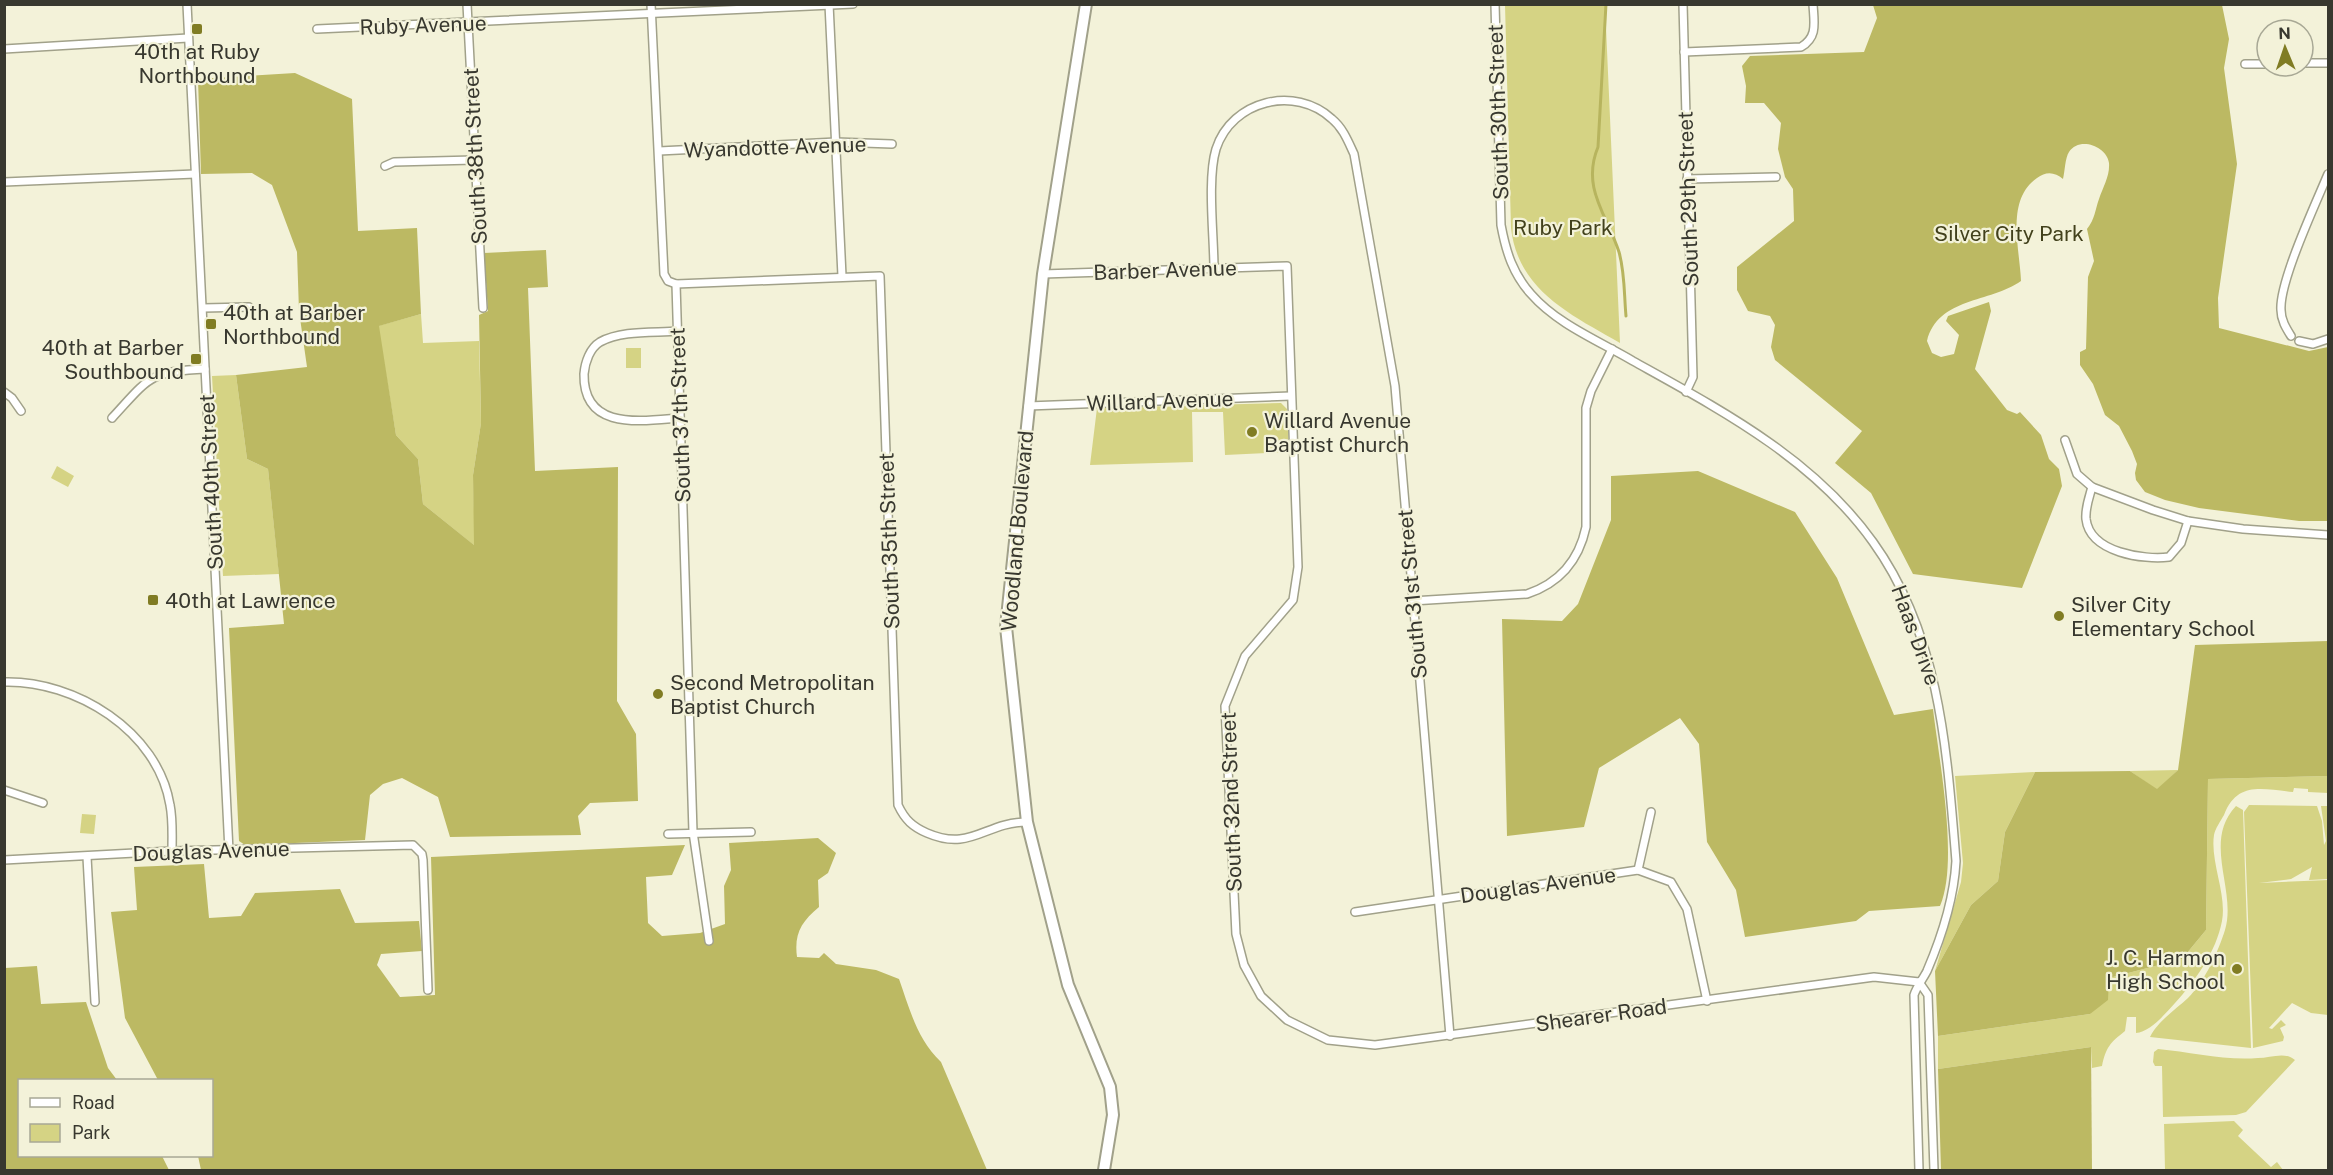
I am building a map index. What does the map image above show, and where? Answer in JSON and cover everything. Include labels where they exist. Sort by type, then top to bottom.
[{"type":"street","name":"South 40th Street","points":[[187,4],[229,851]]},
{"type":"street","name":"South 38th Street","points":[[467,4],[483,308]]},
{"type":"street","name":"South 37th Street","points":[[651,4],[664,274],[668,281],[676,284],[693,832],[710,941]]},
{"type":"street","name":"Ruby Avenue","points":[[317,29],[468,24],[853,4]]},
{"type":"street","name":"Woodland Boulevard","points":[[1086,4],[1043,274],[1006,627],[1027,822],[1068,985],[1110,1087],[1113,1114],[1104,1170]]},
{"type":"street","name":"South 30th Street","points":[[1495,4],[1501,225],[1505,248],[1519,280],[1533,297],[1561,319],[1612,349]]},
{"type":"street","name":"South 29th Street","points":[[1683,4],[1693,377],[1686,392]]},
{"type":"street","points":[[1684,52],[1801,47],[1810,42],[1814,34],[1813,4]]},
{"type":"street","points":[[676,284],[843,276],[829,5]]},
{"type":"street","points":[[4,49],[188,38]]},
{"type":"street","points":[[2245,64],[2255,64]]},
{"type":"street","name":"South 31st Street","points":[[1214,269],[1213,173],[1216,149],[1226,130],[1244,112],[1283,99],[1304,102],[1333,119],[1346,135],[1354,154],[1395,386],[1450,1036]]},
{"type":"street","name":"Wyandotte Avenue","points":[[658,151],[836,142],[892,144]]},
{"type":"street","points":[[384,166],[394,162],[474,160]]},
{"type":"street","points":[[4,182],[195,174]]},
{"type":"street","points":[[2291,336],[2284,326],[2280,310],[2285,285],[2328,174]]},
{"type":"street","points":[[1687,179],[1776,177]]},
{"type":"street","name":"Barber Avenue","points":[[1043,274],[1287,266]]},
{"type":"street","name":"South 32nd Street","points":[[1287,266],[1299,549],[1293,600],[1245,656],[1226,706],[1236,934],[1244,965],[1261,996],[1287,1020]]},
{"type":"street","name":"South 35th Street","points":[[843,276],[880,276],[898,805],[905,819],[919,830],[953,842],[962,841],[1001,825],[1027,822]]},
{"type":"street","points":[[203,308],[249,307]]},
{"type":"street","points":[[678,331],[620,335],[599,343],[585,365],[584,377],[589,399],[611,418],[633,421],[680,418]]},
{"type":"street","points":[[2299,341],[2313,344],[2328,339]]},
{"type":"street","points":[[1412,601],[1508,597],[1541,589],[1568,568],[1583,543],[1587,507],[1586,408],[1591,392],[1612,349]]},
{"type":"street","name":"Haas Drive","points":[[1612,349],[1766,439],[1799,462],[1828,489],[1874,543],[1909,605],[1935,682],[1956,861],[1955,882],[1948,910],[1926,973],[1919,982],[1914,995],[1919,1170]]},
{"type":"street","points":[[112,418],[145,383],[158,375],[172,370],[205,369]]},
{"type":"street","points":[[4,392],[12,398],[21,411]]},
{"type":"street","name":"Willard Avenue","points":[[1029,406],[1292,396]]},
{"type":"street","points":[[2065,440],[2078,474],[2092,487],[2188,520],[2243,529],[2328,535]]},
{"type":"street","points":[[2092,487],[2086,508],[2089,529],[2094,538],[2116,550],[2154,559],[2169,557],[2181,543],[2188,520]]},
{"type":"street","points":[[4,682],[28,683],[69,693],[104,711],[124,727],[150,757],[166,791],[171,805],[172,851]]},
{"type":"street","points":[[4,790],[43,803]]},
{"type":"street","points":[[1651,812],[1638,870],[1671,882],[1687,909],[1707,1001]]},
{"type":"street","points":[[668,834],[751,832]]},
{"type":"street","name":"Douglas Avenue","points":[[4,860],[172,851],[404,844],[417,848],[423,860],[428,990]]},
{"type":"street","points":[[87,857],[95,1002]]},
{"type":"street","name":"Douglas Avenue","points":[[1355,912],[1638,870]]},
{"type":"street","name":"Shearer Road","points":[[1287,1020],[1328,1041],[1375,1045],[1874,977],[1919,982]]},
{"type":"street","points":[[1919,982],[1928,995],[1934,1170]]},
{"type":"green space","name":"Ruby Park","points":[[1505,5],[1605,5],[1620,343],[1550,299],[1524,269],[1516,250],[1511,228]]},
{"type":"green space","name":"Silver City Park","points":[[1873,5],[2222,5],[2229,39],[2224,68],[2237,164],[2218,298],[2219,328],[2309,351],[2328,347],[2328,521],[2299,521],[2199,508],[2165,500],[2145,492],[2136,480],[2137,464],[2132,451],[2119,426],[2105,415],[2093,384],[2080,365],[2080,352],[2086,349],[2088,277],[2094,261],[2087,229],[2093,218],[2109,168],[2107,157],[2103,152],[2086,144],[2074,147],[2069,152],[2063,179],[2050,173],[2044,174],[2027,187],[2021,199],[2017,241],[2021,281],[2009,288],[1953,308],[1933,327],[1927,341],[1932,353],[1941,357],[1954,354],[1959,335],[1946,321],[1948,316],[1989,302],[1991,311],[1975,369],[2007,410],[2017,414],[2020,412],[2041,435],[2049,459],[2059,469],[2062,486],[2022,588],[1913,574],[1871,493],[1835,463],[1862,431],[1775,360],[1771,347],[1775,325],[1770,316],[1748,311],[1737,290],[1737,267],[1794,221],[1793,189],[1785,177],[1778,149],[1781,123],[1764,103],[1745,103],[1746,86],[1742,66],[1750,56],[1864,52],[1877,18]]},
{"type":"green space","points":[[295,73],[352,99],[358,231],[417,228],[421,314],[379,326],[396,435],[418,459],[423,504],[474,545],[473,475],[481,423],[479,315],[488,311],[484,253],[546,250],[548,287],[528,288],[535,471],[618,467],[617,701],[636,734],[638,801],[590,803],[578,816],[581,835],[450,837],[438,797],[402,778],[383,784],[370,795],[365,840],[245,845],[239,841],[229,628],[284,624],[268,469],[247,459],[236,375],[307,367],[299,311],[297,252],[272,185],[252,173],[201,174],[198,79]]},
{"type":"green space","points":[[421,314],[423,343],[479,341],[481,423],[473,475],[475,546],[423,504],[418,459],[396,435],[378,326]]},
{"type":"green space","points":[[626,348],[641,348],[641,368],[626,368]]},
{"type":"green space","points":[[236,375],[247,459],[268,469],[279,574],[223,576],[212,376]]},
{"type":"green space","points":[[1281,403],[1287,409],[1289,449],[1286,452],[1225,455],[1223,412],[1192,412],[1193,462],[1090,465],[1097,408]]},
{"type":"green space","points":[[57,466],[74,476],[68,487],[51,478]]},
{"type":"green space","points":[[1698,471],[1795,512],[1837,578],[1894,715],[1933,709],[1948,838],[1948,864],[1940,906],[1869,911],[1856,921],[1745,937],[1736,890],[1707,842],[1699,744],[1680,718],[1599,768],[1584,827],[1507,836],[1502,619],[1562,621],[1578,604],[1611,520],[1611,476]]},
{"type":"green space","points":[[2328,641],[2328,776],[2208,779],[2206,930],[2182,959],[2109,978],[2108,1000],[2090,1014],[1938,1036],[1935,971],[1971,905],[1998,881],[2005,832],[2035,772],[2130,771],[2157,789],[2178,770],[2195,645]]},
{"type":"green space","points":[[2178,770],[2157,790],[2130,771]]},
{"type":"green space","points":[[2035,772],[2005,832],[1998,881],[1971,905],[1935,971],[1961,882],[1963,863],[1955,776]]},
{"type":"green space","points":[[2328,776],[2328,793],[2308,792],[2308,789],[2294,788],[2293,792],[2252,790],[2243,792],[2229,804],[2214,835],[2214,856],[2223,911],[2219,932],[2210,955],[2183,994],[2152,1026],[2136,1033],[2136,1017],[2127,1017],[2125,1031],[2109,1046],[2102,1066],[2092,1068],[2091,1047],[1938,1069],[1938,1036],[2090,1014],[2109,978],[2182,959],[2206,930],[2208,779]]},
{"type":"green space","points":[[2249,805],[2317,806],[2322,821],[2324,845],[2326,841],[2321,806],[2328,806],[2328,879],[2309,880],[2312,867],[2291,879],[2259,883],[2328,880],[2328,1015],[2311,1013],[2292,1003],[2269,1028],[2272,1029],[2281,1020],[2286,1025],[2280,1028],[2284,1037],[2283,1041],[2253,1048],[2244,812]]},
{"type":"green space","points":[[2236,806],[2243,810],[2251,1048],[2150,1037],[2162,1021],[2188,998],[2200,983],[2222,939],[2228,915],[2222,866],[2222,835],[2226,820]]},
{"type":"green space","points":[[82,814],[96,815],[94,834],[80,833]]},
{"type":"green space","points":[[818,838],[836,853],[828,873],[818,880],[819,907],[800,929],[796,949],[797,957],[819,958],[824,953],[836,964],[876,970],[899,979],[920,1034],[941,1062],[987,1170],[201,1170],[198,1157],[213,1157],[213,1079],[157,1079],[125,1018],[111,912],[137,910],[134,867],[204,864],[209,918],[241,916],[255,893],[340,889],[355,923],[419,921],[422,951],[381,954],[377,965],[400,997],[435,995],[431,857],[685,845],[672,875],[646,877],[648,923],[662,936],[700,933],[725,924],[724,886],[731,870],[729,843]]},
{"type":"green space","points":[[37,966],[41,1004],[86,1002],[108,1068],[116,1079],[18,1079],[18,1157],[162,1157],[169,1170],[5,1170],[5,968]]},
{"type":"green space","points":[[2091,1047],[2092,1170],[1941,1170],[1938,1069]]},
{"type":"green space","points":[[2158,1049],[2246,1059],[2282,1055],[2295,1060],[2246,1112],[2236,1115],[2163,1117],[2162,1066],[2155,1066],[2153,1062],[2154,1052]]},
{"type":"green space","points":[[2234,1121],[2243,1130],[2238,1136],[2271,1167],[2277,1162],[2283,1170],[2165,1170],[2164,1124]]},
{"type":"waterway","points":[[1606,4],[1598,147],[1592,176],[1598,201],[1621,260],[1626,316]]},
{"type":"place","name":"40th at Ruby Northbound","points":[[197,29]]},
{"type":"place","name":"40th at Barber Northbound","points":[[211,324]]},
{"type":"place","name":"40th at Barber Southbound","points":[[196,359]]},
{"type":"place","name":"Willard Avenue Baptist Church","points":[[1252,432]]},
{"type":"place","name":"40th at Lawrence","points":[[153,600]]},
{"type":"place","name":"Silver City Elementary School","points":[[2059,616]]},
{"type":"place","name":"Second Metropolitan Baptist Church","points":[[658,694]]},
{"type":"place","name":"J. C. Harmon High School","points":[[2237,969]]}]
